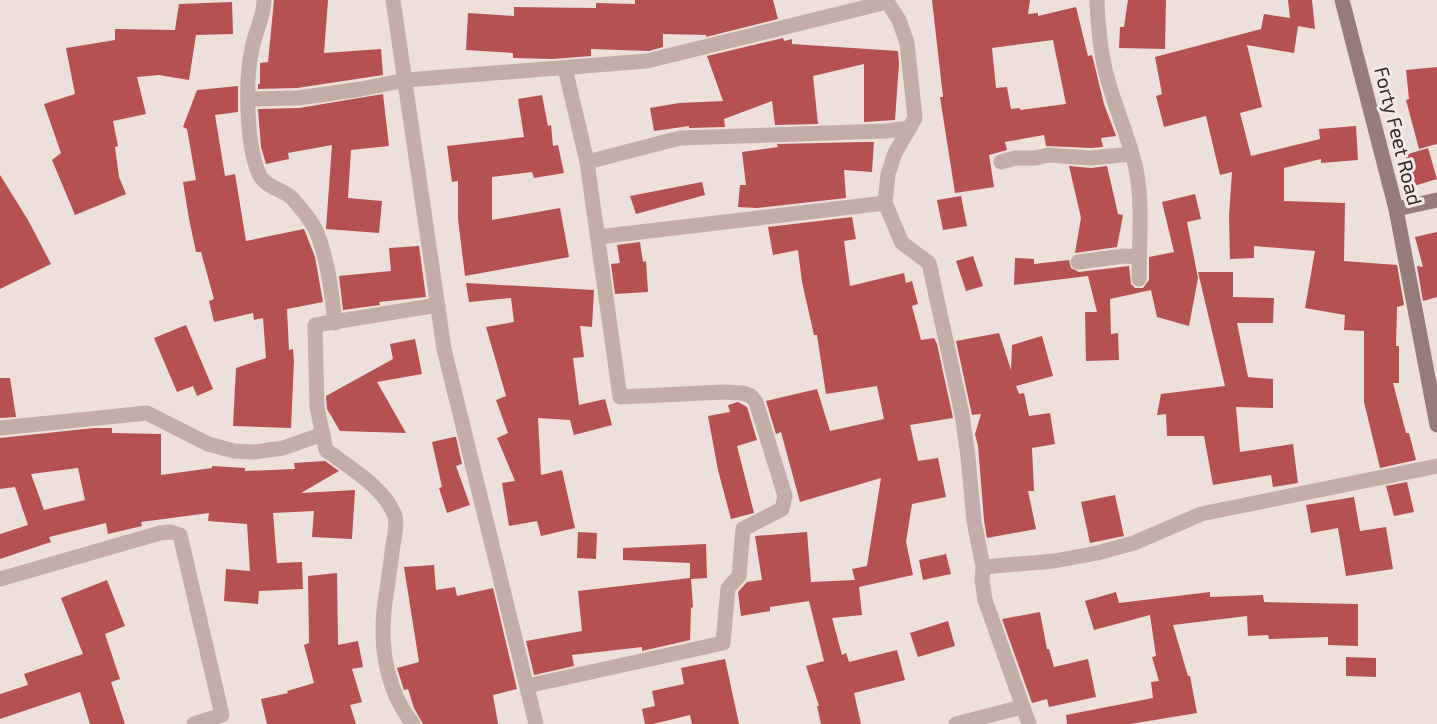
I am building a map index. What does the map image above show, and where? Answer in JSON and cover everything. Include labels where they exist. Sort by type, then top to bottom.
[{"type":"main road","name":"Forty Feet Road","points":[[1342,0],[1396,209],[1437,425]]},
{"type":"main road","points":[[1396,209],[1437,200]]},
{"type":"street","points":[[264,0],[264,10],[252,49],[248,99],[251,142],[260,177],[292,197],[317,231],[333,299],[335,323]]},
{"type":"street","points":[[393,0],[444,349],[536,724]]},
{"type":"street","points":[[1098,0],[1100,42],[1107,78],[1136,169],[1140,208],[1139,279]]},
{"type":"street","points":[[248,99],[298,98],[406,80],[647,61],[886,1],[899,20],[907,43],[915,118],[895,153],[888,174],[885,203],[902,243],[929,263],[962,414],[974,521],[983,567],[985,600],[1029,724]]},
{"type":"street","points":[[527,686],[723,643],[728,588],[739,576],[743,529],[782,509],[785,496],[756,402],[751,396],[724,392],[620,397],[587,162],[565,68]]},
{"type":"street","points":[[587,162],[680,138],[886,131],[910,128]]},
{"type":"street","points":[[1001,162],[1015,158],[1036,158],[1048,155],[1091,158],[1131,154]]},
{"type":"street","points":[[598,237],[885,203]]},
{"type":"street","points":[[1077,262],[1124,256],[1139,257]]},
{"type":"street","points":[[413,724],[401,710],[385,665],[384,612],[396,518],[386,500],[361,476],[326,450],[318,407],[315,326],[438,305]]},
{"type":"street","points":[[0,428],[147,413],[208,444],[254,452],[283,448],[323,434]]},
{"type":"street","points":[[983,567],[1054,561],[1097,553],[1134,543],[1201,514],[1437,466]]},
{"type":"street","points":[[0,579],[160,533],[171,532],[180,535],[223,719],[194,724]]},
{"type":"street","points":[[956,724],[1022,707]]},
{"type":"building","points":[[274,0],[328,0],[324,53],[381,49],[383,75],[297,88],[258,89],[260,63],[268,62]]},
{"type":"building","points":[[635,0],[773,0],[778,19],[706,37],[706,35],[663,34],[663,47],[649,51],[591,49],[591,56],[553,59],[513,58],[513,53],[466,50],[468,13],[514,16],[514,7],[596,8],[596,3],[635,4]]},
{"type":"building","points":[[932,0],[1030,0],[1028,14],[1038,13],[1038,16],[1076,7],[1088,56],[1092,55],[1104,104],[1116,136],[1101,138],[1103,147],[1091,148],[1046,146],[1044,135],[1005,142],[1007,150],[989,155],[994,187],[955,193],[940,97],[943,97]],"holes":[[[1053,40],[1066,104],[1020,110],[1020,108],[1011,109],[1007,87],[996,88],[992,48]]]},
{"type":"building","points":[[1128,0],[1166,0],[1165,49],[1119,48],[1120,27],[1124,27]]},
{"type":"building","points":[[1288,0],[1312,0],[1315,29],[1298,26],[1294,53],[1247,45],[1262,107],[1240,113],[1251,156],[1320,139],[1319,129],[1356,126],[1358,160],[1321,163],[1321,159],[1284,168],[1284,201],[1345,203],[1344,261],[1397,265],[1404,305],[1397,307],[1396,346],[1399,346],[1399,383],[1393,383],[1406,433],[1409,433],[1416,460],[1380,468],[1364,402],[1364,331],[1344,330],[1345,315],[1305,308],[1315,251],[1254,246],[1254,258],[1230,259],[1229,216],[1232,172],[1220,175],[1206,116],[1164,127],[1156,96],[1162,94],[1155,57],[1261,29],[1264,14],[1290,18]]},
{"type":"building","points":[[232,2],[233,34],[196,35],[189,80],[159,75],[137,77],[146,114],[113,121],[118,146],[115,147],[119,177],[126,194],[75,215],[52,160],[61,153],[44,104],[75,94],[66,48],[115,40],[115,29],[175,30],[179,4]]},
{"type":"building","points":[[783,38],[784,41],[792,39],[792,44],[898,51],[895,120],[864,122],[864,64],[813,76],[818,124],[775,125],[772,101],[724,119],[725,127],[689,128],[689,126],[654,131],[650,108],[679,103],[723,101],[707,56]]},
{"type":"building","points":[[1437,67],[1437,144],[1419,149],[1406,100],[1409,99],[1406,70]]},
{"type":"building","points":[[238,86],[238,112],[215,115],[225,176],[235,174],[246,241],[304,229],[315,257],[323,302],[287,309],[289,350],[293,349],[294,361],[291,428],[233,426],[236,368],[266,358],[263,318],[254,320],[253,313],[214,322],[209,301],[214,299],[201,252],[196,252],[183,182],[196,180],[187,129],[183,127],[197,90]]},
{"type":"building","points":[[383,94],[389,146],[351,150],[348,198],[382,201],[379,233],[326,229],[332,145],[288,153],[289,159],[266,164],[261,147],[258,109],[299,108]]},
{"type":"building","points":[[542,95],[548,126],[551,125],[553,146],[558,145],[564,173],[534,178],[532,172],[492,177],[492,220],[560,208],[569,257],[465,276],[458,219],[458,181],[452,182],[447,146],[524,137],[518,99]]},
{"type":"building","points":[[874,142],[872,172],[844,170],[846,198],[757,208],[738,207],[740,185],[746,185],[742,152],[778,147],[777,144]]},
{"type":"building","points":[[1428,148],[1437,179],[1414,186],[1405,155]]},
{"type":"building","points":[[1069,166],[1091,168],[1107,166],[1118,214],[1123,215],[1117,247],[1075,253],[1081,218]]},
{"type":"building","points":[[0,175],[28,220],[51,264],[0,289]]},
{"type":"building","points":[[702,182],[705,195],[636,214],[630,196]]},
{"type":"building","points":[[1195,194],[1201,219],[1187,222],[1198,278],[1189,326],[1157,317],[1151,290],[1110,299],[1111,334],[1118,333],[1119,360],[1086,361],[1085,312],[1097,312],[1088,276],[1014,285],[1015,258],[1034,259],[1034,264],[1069,260],[1071,268],[1079,272],[1129,266],[1131,284],[1135,288],[1143,288],[1149,280],[1149,257],[1174,252],[1162,202]]},
{"type":"building","points":[[961,196],[967,226],[943,230],[937,200]]},
{"type":"building","points":[[852,217],[856,239],[844,241],[850,286],[904,273],[906,283],[912,281],[918,304],[912,306],[921,340],[934,338],[937,344],[953,418],[910,425],[918,461],[938,458],[946,497],[912,504],[906,542],[913,575],[859,587],[862,615],[832,618],[842,655],[846,653],[849,662],[897,650],[905,680],[854,693],[861,724],[821,724],[817,706],[819,706],[806,666],[824,661],[809,601],[770,607],[770,611],[741,616],[738,592],[747,582],[762,580],[755,536],[807,532],[811,582],[855,580],[852,569],[867,566],[881,478],[800,502],[781,432],[776,434],[766,401],[817,389],[830,431],[884,419],[877,386],[826,394],[817,335],[814,335],[802,282],[798,250],[773,255],[768,227]]},
{"type":"building","points":[[1437,232],[1437,297],[1423,301],[1417,266],[1423,267],[1415,237]]},
{"type":"building","points":[[640,242],[643,262],[646,261],[648,292],[615,294],[611,264],[620,263],[617,245]]},
{"type":"building","points":[[419,246],[426,297],[379,302],[380,305],[343,310],[339,276],[391,271],[389,248]]},
{"type":"building","points":[[973,256],[983,286],[966,291],[956,261]]},
{"type":"building","points":[[1198,272],[1233,272],[1233,297],[1274,298],[1273,323],[1237,323],[1248,377],[1273,379],[1273,408],[1236,407],[1240,452],[1293,444],[1298,483],[1273,487],[1271,475],[1213,485],[1204,436],[1167,436],[1166,414],[1157,415],[1161,394],[1225,386]]},
{"type":"building","points":[[466,283],[594,290],[592,327],[580,326],[584,357],[573,358],[579,405],[605,399],[612,425],[574,435],[570,420],[538,418],[541,475],[562,470],[575,528],[541,536],[537,521],[509,526],[502,483],[515,481],[497,438],[508,433],[496,400],[506,396],[486,327],[514,322],[511,298],[469,302]]},
{"type":"building","points":[[186,325],[213,389],[197,396],[193,386],[177,392],[154,338]]},
{"type":"building","points":[[999,333],[1011,370],[1012,345],[1042,336],[1053,376],[1016,386],[1019,394],[1024,393],[1029,416],[1050,413],[1055,444],[1032,448],[1034,491],[1028,491],[1036,529],[987,538],[975,434],[981,414],[972,415],[956,341]]},
{"type":"building","points":[[415,339],[422,374],[377,382],[406,433],[340,431],[327,409],[326,396],[393,359],[390,344]]},
{"type":"building","points":[[0,378],[10,378],[16,417],[0,418]]},
{"type":"building","points":[[738,402],[747,407],[757,440],[737,446],[754,513],[731,519],[718,470],[708,416],[730,412],[728,405]]},
{"type":"building","points":[[94,428],[112,428],[112,433],[161,434],[161,475],[212,468],[212,466],[245,468],[245,471],[295,469],[294,463],[325,461],[339,471],[301,493],[355,490],[352,539],[312,537],[314,511],[273,513],[277,563],[302,562],[303,589],[259,591],[258,604],[224,601],[226,569],[250,571],[247,524],[208,521],[209,513],[141,522],[142,526],[108,534],[106,523],[49,537],[51,542],[0,559],[0,534],[28,525],[15,487],[0,489],[0,438]],"holes":[[[78,468],[85,500],[44,510],[31,474]]]},
{"type":"building","points":[[456,437],[462,464],[456,466],[470,505],[447,513],[439,488],[442,487],[432,442]]},
{"type":"building","points":[[1407,482],[1414,512],[1394,516],[1386,486]]},
{"type":"building","points":[[1115,495],[1124,536],[1090,543],[1081,502]]},
{"type":"building","points":[[1354,497],[1360,531],[1386,527],[1393,569],[1346,576],[1338,528],[1311,533],[1306,505]]},
{"type":"building","points":[[578,532],[597,533],[596,559],[577,558]]},
{"type":"building","points":[[706,544],[707,578],[691,579],[693,607],[691,608],[690,640],[642,651],[642,647],[572,655],[574,666],[534,675],[526,641],[582,631],[578,591],[690,578],[690,563],[623,560],[623,548]]},
{"type":"building","points":[[946,554],[951,574],[923,580],[919,560]]},
{"type":"building","points":[[434,565],[436,590],[455,587],[457,596],[493,588],[517,689],[493,695],[498,724],[423,724],[414,708],[408,689],[404,690],[397,668],[419,662],[404,567]]},
{"type":"building","points":[[337,573],[338,645],[358,641],[363,667],[352,669],[362,702],[350,705],[356,724],[267,724],[261,699],[288,693],[287,691],[314,683],[304,645],[309,643],[308,576]]},
{"type":"building","points":[[107,580],[125,626],[105,634],[120,679],[111,682],[125,724],[90,724],[80,692],[0,719],[0,694],[28,685],[24,674],[83,654],[61,598]]},
{"type":"building","points":[[1116,592],[1119,603],[1210,592],[1210,597],[1263,595],[1264,602],[1358,604],[1358,646],[1328,645],[1328,637],[1269,639],[1268,635],[1248,636],[1247,616],[1173,625],[1188,676],[1190,676],[1197,713],[1130,724],[1067,724],[1066,715],[1153,698],[1151,682],[1159,681],[1152,657],[1156,656],[1150,615],[1094,630],[1085,601]]},
{"type":"building","points":[[1040,612],[1047,649],[1049,649],[1054,667],[1088,659],[1096,697],[1049,707],[1047,699],[1032,703],[1002,619]]},
{"type":"building","points":[[948,621],[955,646],[918,657],[910,633]]},
{"type":"building","points":[[1346,657],[1376,658],[1376,677],[1346,676]]},
{"type":"building","points":[[725,659],[739,724],[692,724],[690,715],[645,724],[642,709],[655,706],[652,691],[684,684],[681,668]]}]
